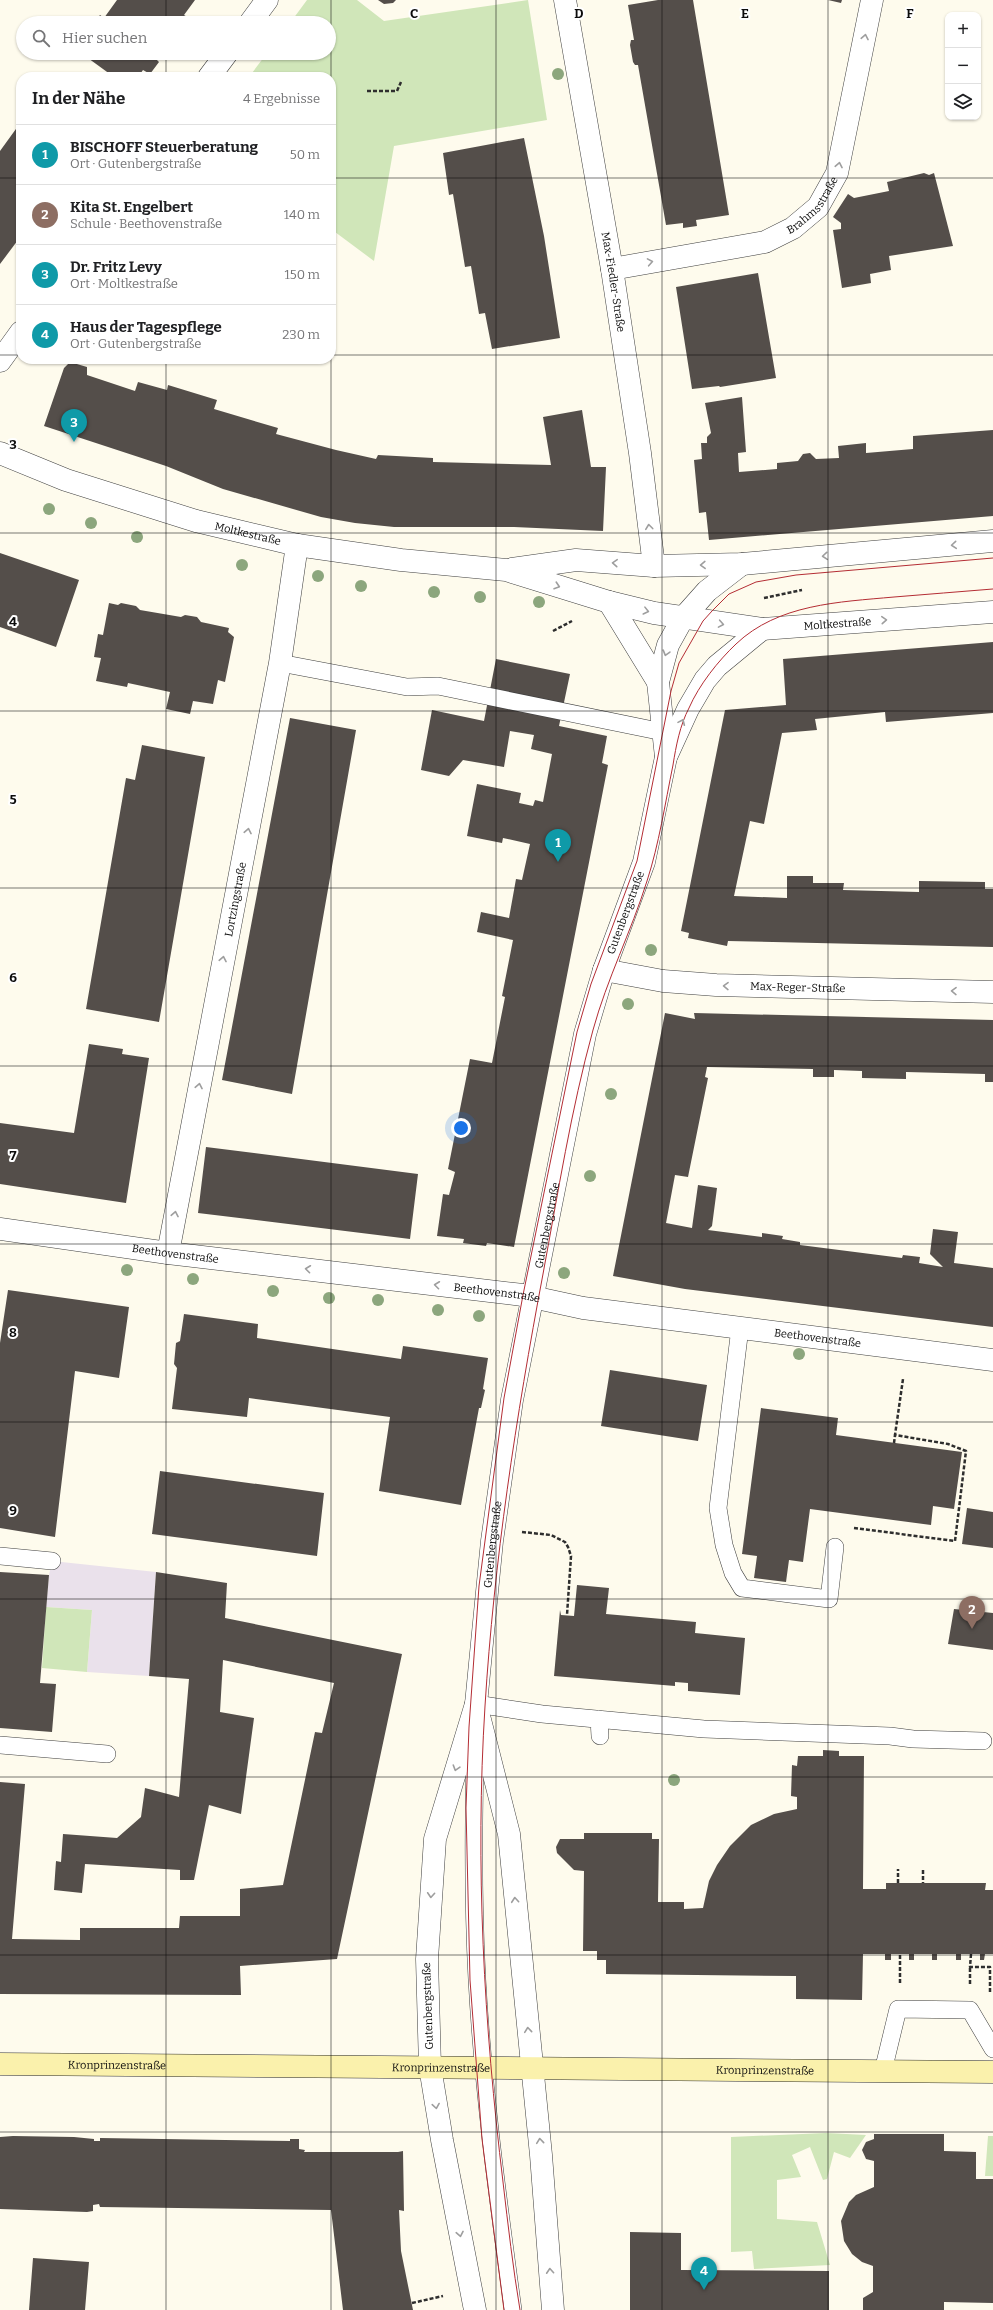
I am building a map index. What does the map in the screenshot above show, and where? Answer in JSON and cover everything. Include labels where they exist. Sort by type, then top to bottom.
[{"type":"main road","name":"Kronprinzenstraße","points":[[0,2064],[993,2072]]},
{"type":"street","points":[[255,16],[267,0]]},
{"type":"street","name":"Max-Fiedler-Straße","points":[[565,0],[612,269],[640,453],[654,566]]},
{"type":"street","name":"Brahmsstraße","points":[[612,269],[765,242],[793,228],[818,207],[837,173],[872,0]]},
{"type":"street","points":[[213,72],[222,60]]},
{"type":"street","points":[[0,361],[16,339]]},
{"type":"street","name":"Moltkestraße","points":[[0,453],[66,480],[196,521],[298,545],[401,560],[506,570],[609,602],[683,618],[762,629],[993,612]]},
{"type":"street","name":"Moltkestraße","points":[[506,570],[576,560],[654,566],[742,564],[993,541]]},
{"type":"street","name":"Lortzingstraße","points":[[168,1253],[280,663],[298,545]]},
{"type":"street","points":[[683,618],[707,591],[742,564]]},
{"type":"street","name":"Gutenbergstraße","points":[[609,602],[658,682]]},
{"type":"street","name":"Gutenbergstraße","points":[[666,757],[658,682],[668,645],[683,618]]},
{"type":"street","name":"Gutenbergstraße","points":[[475,2310],[442,2140],[430,2068],[426,1959],[435,1839],[476,1704],[487,1585],[502,1465],[531,1297],[584,1034],[604,970],[644,862],[666,757],[688,709],[706,680],[717,666],[762,629]]},
{"type":"street","name":"Max-Reger-Straße","points":[[604,970],[664,981],[716,985],[993,992]]},
{"type":"street","name":"Beethovenstraße","points":[[0,1229],[168,1253],[531,1297],[583,1308],[908,1348],[993,1360]]},
{"type":"street","name":"Gutenbergstraße","points":[[476,1704],[509,1834],[541,2155],[552,2310]]},
{"type":"lane","points":[[280,663],[407,687],[438,686],[663,732]]},
{"type":"lane","points":[[740,1328],[718,1508],[724,1545],[733,1573],[742,1588],[829,1599],[835,1548]]},
{"type":"lane","points":[[0,1556],[52,1561]]},
{"type":"lane","points":[[513,2310],[497,2192],[483,2068],[474,1905],[476,1704],[542,1714],[704,1729],[983,1741]]},
{"type":"lane","points":[[599,1719],[600,1736]]},
{"type":"lane","points":[[0,1745],[107,1754]]},
{"type":"lane","points":[[883,2071],[898,2009],[970,2010],[993,2049]]},
{"type":"path","points":[[368,91],[397,90],[401,82]]},
{"type":"path","points":[[761,601],[766,597],[807,590]]},
{"type":"path","points":[[894,1443],[908,1348]]},
{"type":"path","points":[[835,1548],[837,1525],[955,1541],[966,1451],[948,1444],[895,1434]]},
{"type":"path","points":[[544,1534],[558,1538],[565,1542],[571,1556],[567,1615]]},
{"type":"path","points":[[898,1869],[898,1883]]},
{"type":"path","points":[[923,1870],[923,1883]]},
{"type":"path","points":[[900,1954],[900,1972]]},
{"type":"path","points":[[970,1974],[971,1954]]},
{"type":"path","points":[[970,1967],[990,1967],[990,1994]]},
{"type":"path","points":[[412,2303],[444,2296]]},
{"type":"shaded area","points":[[52,1561],[156,1572],[149,1676],[87,1672],[92,1610],[46,1607]]},
{"type":"green space","points":[[307,0],[357,0],[384,21],[528,0],[547,120],[394,146],[374,261],[336,233],[336,72],[253,72],[262,60],[336,60],[336,16],[295,16]]},
{"type":"green space","points":[[46,1607],[92,1610],[87,1672],[42,1668]]},
{"type":"green space","points":[[826,2133],[866,2135],[850,2158],[834,2152],[827,2179],[823,2180],[810,2147],[792,2155],[801,2177],[777,2180],[777,2219],[817,2222],[830,2265],[754,2269],[752,2251],[731,2252],[731,2137]]},
{"type":"green space","points":[[988,2136],[993,2136],[993,2176],[985,2176]]},
{"type":"building","points":[[117,0],[195,0],[184,15],[186,16],[105,16]]},
{"type":"building","points":[[378,0],[396,0],[393,3],[384,4]]},
{"type":"building","points":[[658,0],[693,0],[729,215],[696,220],[697,226],[683,228],[683,223],[666,225],[638,65],[635,65],[633,62],[630,45],[631,40],[634,40],[628,5]]},
{"type":"building","points":[[828,0],[842,0],[841,3]]},
{"type":"building","points":[[91,60],[157,60],[159,62],[152,72],[143,70],[142,72],[107,72]]},
{"type":"building","points":[[16,129],[16,243],[0,264],[0,151]]},
{"type":"building","points":[[524,138],[544,236],[560,338],[492,349],[485,313],[479,314],[471,266],[465,267],[453,194],[449,195],[443,153]]},
{"type":"building","points":[[924,173],[929,175],[934,173],[953,246],[889,256],[891,270],[870,274],[871,283],[842,288],[833,230],[841,229],[841,223],[833,217],[848,194],[854,198],[889,191],[887,182]]},
{"type":"building","points":[[758,273],[776,378],[720,387],[692,389],[676,287]]},
{"type":"building","points":[[68,364],[77,364],[87,367],[87,375],[135,391],[138,382],[167,390],[168,385],[217,400],[214,409],[278,428],[276,434],[376,459],[378,455],[433,458],[433,462],[551,465],[543,417],[582,410],[591,467],[606,467],[603,531],[514,527],[394,527],[355,523],[321,517],[223,489],[166,466],[44,426],[64,368]]},
{"type":"building","points":[[742,397],[746,452],[738,453],[739,472],[777,469],[777,463],[798,461],[803,454],[810,453],[816,459],[839,458],[838,446],[866,443],[866,453],[913,449],[913,436],[993,430],[993,516],[709,540],[706,512],[699,513],[694,460],[702,459],[701,443],[707,443],[707,437],[711,433],[705,403]]},
{"type":"building","points":[[0,553],[79,580],[56,647],[0,627]]},
{"type":"building","points":[[109,603],[118,605],[121,603],[136,606],[140,610],[181,617],[185,615],[197,617],[201,622],[229,628],[228,632],[234,637],[225,682],[218,680],[213,704],[193,701],[190,714],[166,709],[170,692],[128,683],[127,687],[96,681],[101,658],[94,657],[98,634],[103,635]]},
{"type":"building","points":[[993,642],[993,713],[886,722],[885,712],[815,719],[817,730],[782,733],[764,824],[750,821],[734,896],[787,898],[787,876],[813,876],[813,883],[844,883],[843,890],[919,892],[919,881],[985,882],[985,889],[993,889],[993,947],[728,941],[727,946],[688,938],[689,933],[681,931],[725,710],[786,705],[783,659]]},
{"type":"building","points":[[496,659],[570,674],[559,726],[607,736],[602,763],[608,765],[514,1247],[487,1243],[486,1246],[463,1243],[464,1239],[437,1236],[443,1194],[449,1195],[455,1172],[448,1169],[470,1059],[492,1063],[505,997],[502,996],[513,940],[477,932],[481,912],[509,918],[516,879],[522,880],[530,844],[503,838],[502,843],[467,836],[477,784],[521,793],[519,803],[533,806],[535,800],[543,802],[552,754],[531,749],[534,735],[510,731],[504,767],[463,760],[449,776],[421,770],[432,710],[484,721]]},
{"type":"building","points":[[290,718],[356,730],[292,1094],[222,1080]]},
{"type":"building","points":[[142,745],[205,757],[159,1022],[86,1009],[126,778],[135,780]]},
{"type":"building","points":[[665,1013],[695,1019],[694,1013],[993,1020],[993,1082],[985,1082],[985,1074],[906,1072],[906,1079],[862,1078],[862,1071],[834,1070],[834,1077],[813,1077],[813,1069],[707,1067],[705,1077],[708,1078],[688,1177],[675,1175],[666,1223],[692,1228],[698,1185],[717,1188],[712,1226],[708,1230],[762,1237],[762,1233],[783,1236],[782,1239],[800,1242],[800,1245],[902,1258],[903,1255],[920,1257],[919,1263],[943,1267],[930,1254],[933,1229],[958,1232],[954,1263],[993,1268],[993,1327],[685,1289],[613,1276]]},
{"type":"building","points":[[89,1044],[123,1049],[122,1054],[149,1058],[126,1203],[0,1184],[0,1123],[74,1133]]},
{"type":"building","points":[[206,1147],[418,1174],[410,1239],[198,1213]]},
{"type":"building","points":[[8,1290],[129,1307],[119,1378],[75,1371],[55,1537],[0,1528],[0,1343]]},
{"type":"building","points":[[184,1314],[258,1324],[257,1338],[401,1359],[403,1346],[488,1358],[483,1389],[485,1390],[481,1408],[479,1408],[461,1505],[379,1491],[390,1417],[249,1398],[247,1417],[172,1409],[177,1368],[174,1364],[176,1343],[180,1341]]},
{"type":"building","points":[[610,1370],[707,1385],[698,1441],[601,1426]]},
{"type":"building","points":[[761,1408],[838,1418],[836,1435],[962,1452],[954,1509],[933,1506],[931,1525],[810,1509],[803,1562],[789,1560],[786,1582],[754,1578],[757,1556],[742,1554]]},
{"type":"building","points":[[160,1471],[324,1493],[317,1556],[152,1534]]},
{"type":"building","points":[[967,1508],[993,1512],[993,1548],[962,1544]]},
{"type":"building","points":[[0,1572],[49,1575],[40,1683],[56,1684],[52,1732],[0,1728]]},
{"type":"building","points":[[156,1572],[227,1583],[225,1618],[402,1654],[337,1959],[240,1966],[241,1995],[0,1994],[0,1782],[25,1784],[12,1939],[80,1940],[80,1928],[179,1928],[180,1916],[240,1916],[240,1889],[283,1885],[315,1732],[322,1733],[334,1683],[223,1660],[220,1712],[254,1718],[241,1814],[209,1805],[194,1880],[180,1880],[180,1870],[85,1864],[82,1893],[54,1890],[56,1861],[61,1862],[63,1834],[117,1838],[141,1817],[145,1788],[179,1797],[189,1679],[149,1676]]},
{"type":"building","points":[[577,1585],[609,1588],[606,1614],[696,1622],[695,1633],[745,1638],[740,1695],[688,1691],[688,1683],[675,1682],[675,1686],[554,1676],[560,1610],[561,1615],[574,1616]]},
{"type":"building","points":[[954,1609],[993,1613],[993,1650],[948,1644]]},
{"type":"building","points":[[823,1750],[839,1751],[839,1756],[864,1756],[863,1889],[886,1889],[886,1883],[986,1883],[985,1890],[993,1890],[993,1954],[985,1954],[984,1960],[980,1960],[980,1954],[961,1954],[961,1960],[956,1960],[956,1954],[937,1954],[937,1960],[932,1960],[932,1954],[914,1954],[914,1960],[909,1960],[909,1954],[891,1954],[891,1960],[885,1960],[885,1954],[863,1954],[862,2000],[796,1999],[796,1976],[606,1974],[606,1960],[597,1960],[597,1951],[583,1951],[584,1871],[574,1870],[557,1853],[556,1847],[560,1839],[584,1839],[584,1833],[652,1833],[652,1839],[659,1839],[658,1902],[684,1902],[684,1909],[703,1908],[709,1881],[717,1865],[730,1846],[751,1825],[774,1814],[797,1809],[797,1797],[791,1796],[792,1765],[797,1766],[798,1756],[823,1756]]},
{"type":"building","points":[[874,2134],[944,2134],[944,2151],[976,2152],[976,2179],[993,2179],[993,2303],[944,2302],[944,2310],[863,2310],[863,2298],[873,2292],[873,2266],[862,2262],[852,2254],[844,2241],[841,2221],[849,2202],[856,2195],[874,2187],[874,2161],[866,2159],[862,2150],[866,2142],[874,2139]]},
{"type":"building","points":[[0,2137],[74,2137],[94,2139],[94,2141],[100,2141],[100,2138],[290,2141],[290,2139],[299,2139],[299,2149],[305,2150],[304,2152],[403,2151],[404,2211],[399,2210],[401,2251],[413,2310],[343,2310],[331,2210],[100,2207],[99,2204],[93,2205],[93,2211],[87,2212],[0,2209]]},
{"type":"building","points":[[630,2232],[681,2233],[681,2270],[829,2271],[829,2310],[630,2310]]},
{"type":"building","points":[[33,2258],[89,2262],[85,2310],[29,2310]]},
{"type":"tram line","points":[[504,2310],[482,2139],[470,1980],[466,1808],[469,1727],[479,1586],[504,1398],[523,1295],[577,1032],[591,984],[637,861],[671,691],[679,663],[703,621],[729,594],[756,582],[796,575],[993,558]]},
{"type":"tram line","points":[[520,2310],[496,2123],[486,2004],[481,1885],[482,1766],[485,1706],[494,1597],[515,1435],[565,1152],[593,1030],[605,992],[641,900],[651,867],[662,824],[677,743],[683,721],[693,699],[722,658],[736,644],[771,620],[810,607],[852,601],[993,589]]},
{"type":"place","name":"Dr. Fritz Levy","points":[[74,442]]},
{"type":"place","name":"BISCHOFF Steuerberatung","points":[[558,862]]},
{"type":"place","name":"Kita St. Engelbert","points":[[972,1629]]},
{"type":"place","name":"Haus der Tagespflege","points":[[704,2290]]}]
